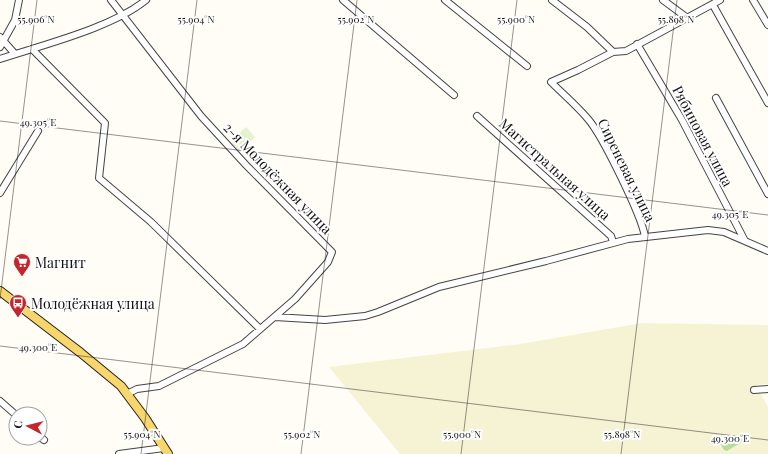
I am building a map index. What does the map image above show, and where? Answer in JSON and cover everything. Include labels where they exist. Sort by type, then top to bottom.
[{"type":"main road","points":[[0,292],[94,363],[127,394],[166,451]]},
{"type":"street","points":[[15,54],[1,42],[15,20],[19,0]]},
{"type":"street","name":"2-я Молодёжная улица","points":[[111,0],[121,15],[201,116],[246,165],[332,252],[328,262],[312,281],[275,317],[243,344],[159,386],[138,389],[127,394]]},
{"type":"street","points":[[0,59],[87,30],[131,11],[146,0]]},
{"type":"street","points":[[343,0],[454,95]]},
{"type":"street","points":[[445,0],[527,66]]},
{"type":"street","points":[[552,0],[587,27],[613,52],[626,51],[686,17],[713,5],[720,0]]},
{"type":"street","points":[[663,0],[686,17]]},
{"type":"street","points":[[753,0],[768,25]]},
{"type":"street","points":[[713,5],[768,103]]},
{"type":"street","name":"Рябиновая улица","points":[[637,44],[682,120],[745,241]]},
{"type":"street","points":[[32,49],[105,122],[99,178],[152,222],[260,329]]},
{"type":"street","name":"Сиреневая улица","points":[[613,52],[551,82],[594,126],[631,201],[645,237]]},
{"type":"street","points":[[716,98],[768,194]]},
{"type":"street","name":"Магистральная улица","points":[[477,116],[611,236],[612,242]]},
{"type":"street","points":[[0,193],[38,132]]},
{"type":"street","points":[[275,317],[325,320],[365,316],[439,287],[546,261],[612,242],[645,237],[708,230],[724,232],[768,251]]},
{"type":"street","points":[[754,390],[768,389]]},
{"type":"street","points":[[0,401],[8,408]]},
{"type":"street","points":[[119,454],[166,451]]},
{"type":"shaded area","points":[[642,323],[768,325],[768,384],[756,385],[768,407],[768,454],[400,454],[329,367],[520,344]]},
{"type":"green space","points":[[246,127],[255,137],[240,152],[232,143],[232,140]]},
{"type":"green space","points":[[740,434],[748,434],[750,437],[748,444],[742,442],[727,451],[724,450],[720,443]]},
{"type":"place","name":"Магнит","points":[[22,277]]},
{"type":"place","name":"Молодёжная улица","points":[[18,318]]}]
